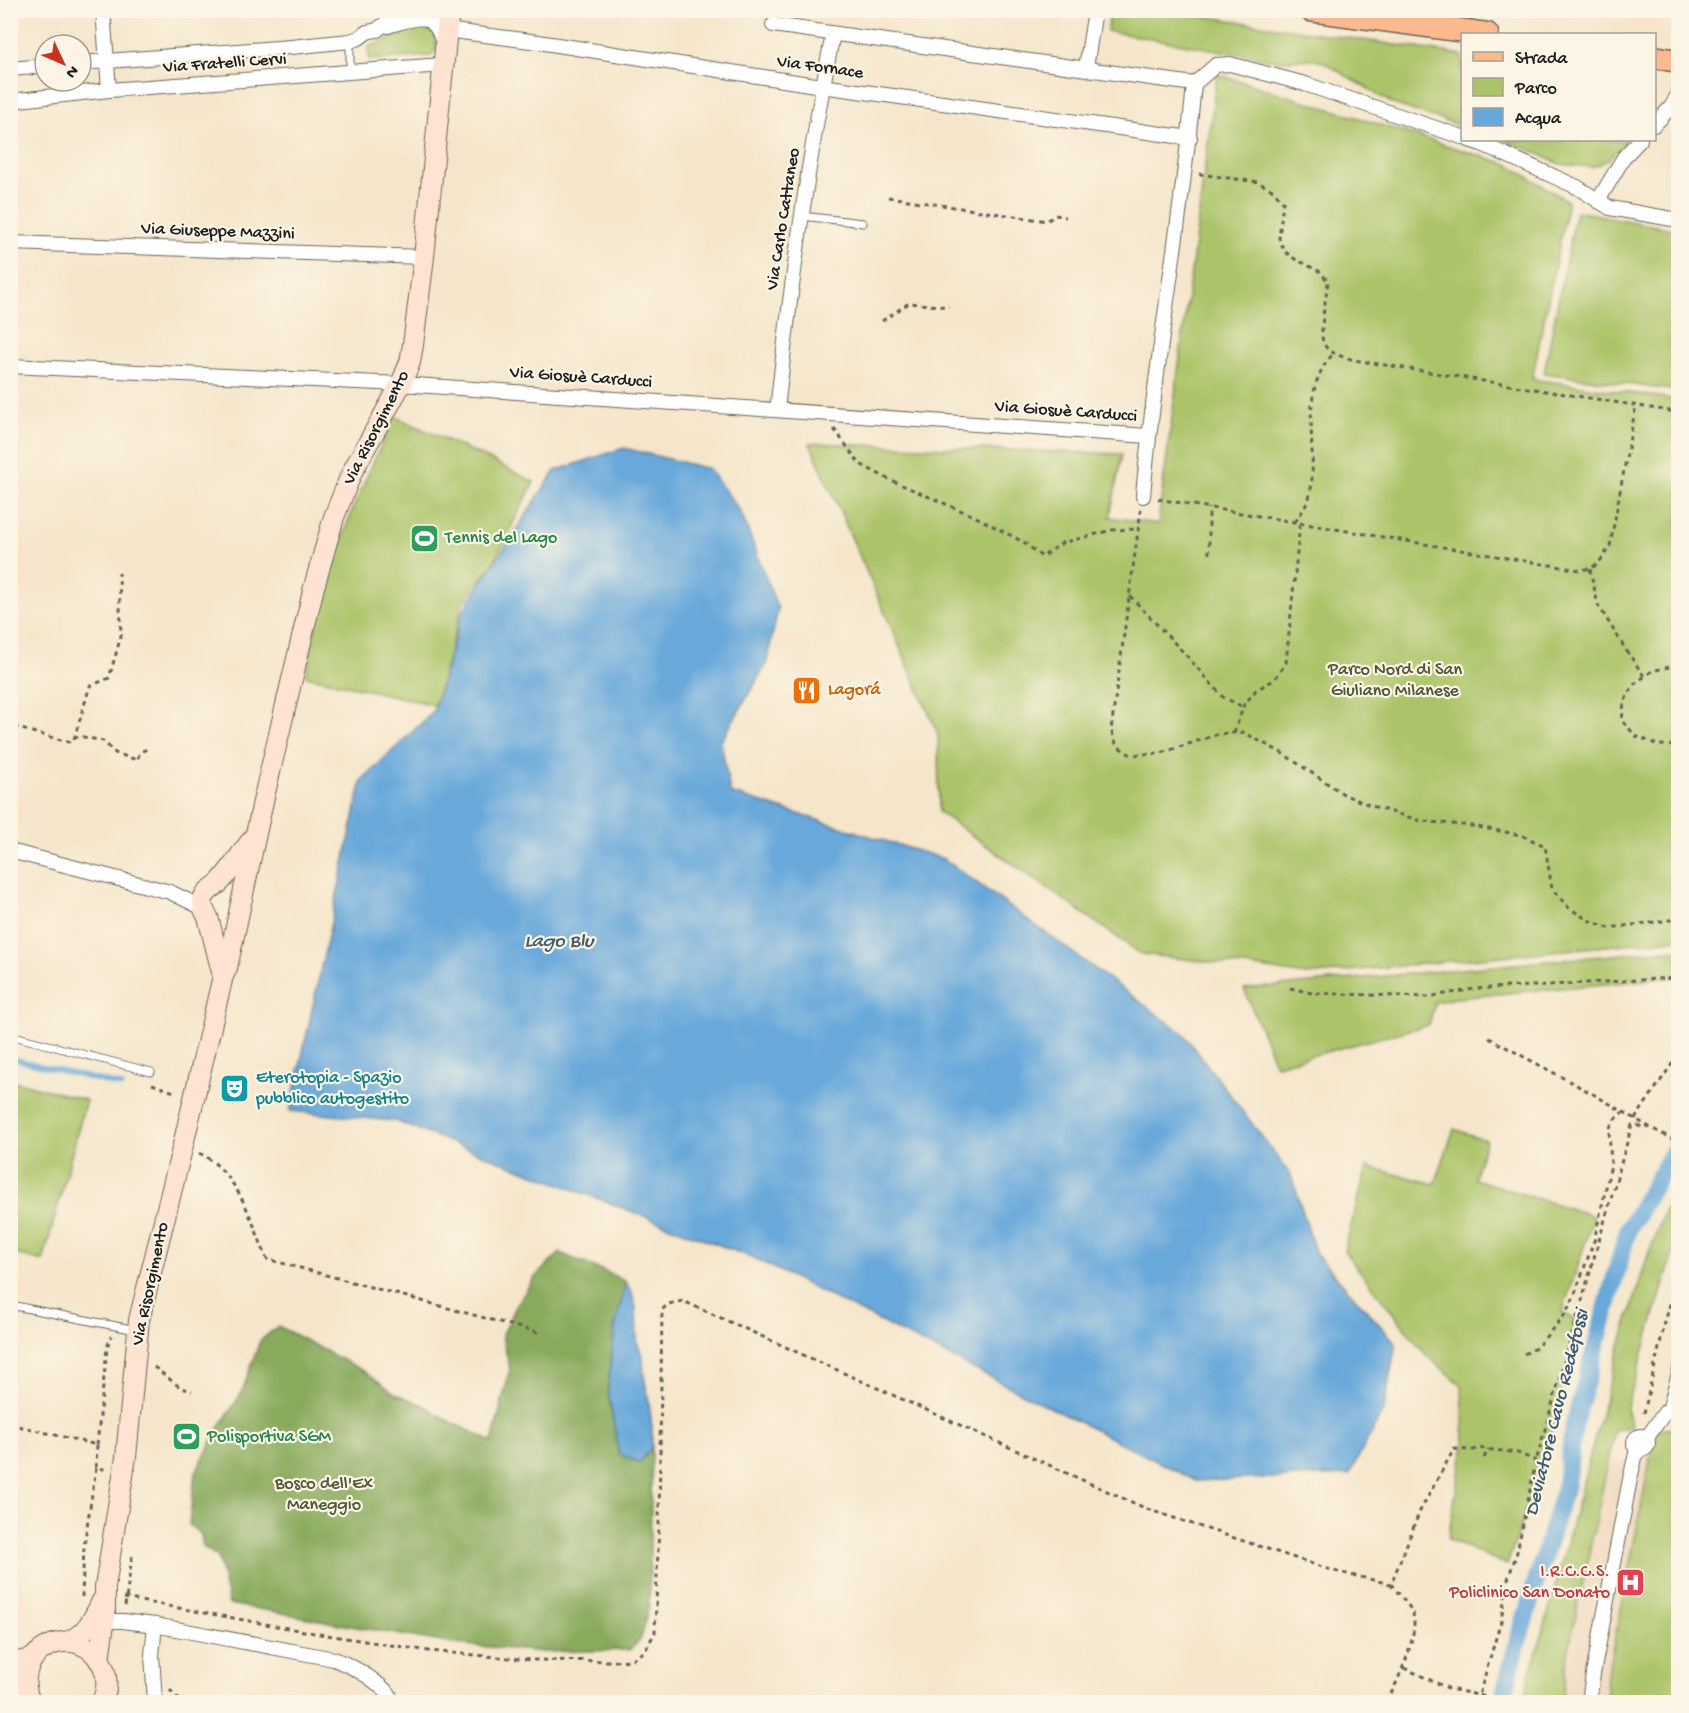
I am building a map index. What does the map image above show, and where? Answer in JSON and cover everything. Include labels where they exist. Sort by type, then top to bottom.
[{"type":"main road","points":[[1310,10],[1480,33]]},
{"type":"main road","points":[[1656,57],[1678,61]]},
{"type":"street","points":[[103,10],[109,90]]},
{"type":"street","name":"Via Fratelli Cervi","points":[[93,62],[350,41],[367,32],[377,30],[402,10]]},
{"type":"street","points":[[1086,68],[1095,10]]},
{"type":"street","points":[[377,30],[409,18],[423,18],[440,31],[446,29]]},
{"type":"street","points":[[773,26],[1194,84]]},
{"type":"street","name":"Via Risorgimento","points":[[99,1660],[105,1596],[126,1457],[138,1331],[223,976],[227,968],[255,836],[314,587],[334,517],[348,483],[363,451],[401,384],[410,362],[424,257],[446,29]]},
{"type":"street","name":"Via Fornace","points":[[446,29],[822,87],[1190,138]]},
{"type":"street","name":"Via Carlo Cattaneo","points":[[777,410],[802,216],[822,87],[833,34]]},
{"type":"street","points":[[1143,496],[1148,436],[1190,138],[1194,84],[1216,64],[1230,64],[1305,84],[1461,137]]},
{"type":"street","name":"Via Fratelli Cervi","points":[[10,101],[109,90],[442,65]]},
{"type":"street","points":[[10,69],[33,67]]},
{"type":"street","points":[[1656,123],[1672,106],[1678,94]]},
{"type":"street","points":[[1470,141],[1577,187],[1610,208],[1678,220]]},
{"type":"street","points":[[1599,201],[1624,157],[1639,141]]},
{"type":"street","name":"Via Giuseppe Mazzini","points":[[10,243],[424,257]]},
{"type":"street","name":"Via Giosuè Carducci","points":[[10,366],[401,384],[1148,436]]},
{"type":"street","name":"Via Risorgimento","points":[[223,976],[208,901],[255,836]]},
{"type":"street","points":[[10,851],[208,901]]},
{"type":"street","points":[[222,884],[238,892],[241,907],[237,916],[226,923],[213,921],[208,901],[222,884]]},
{"type":"street","points":[[1592,1702],[1590,1695],[1593,1674],[1630,1479],[1641,1444],[1665,1412]]},
{"type":"street","name":"Via Risorgimento","points":[[10,1664],[32,1659],[48,1646],[74,1639],[88,1626],[105,1596]]},
{"type":"street","points":[[104,1621],[155,1625],[334,1659],[359,1670],[389,1694]]},
{"type":"street","points":[[155,1625],[152,1655],[155,1702]]},
{"type":"street","points":[[66,1642],[87,1648],[99,1660],[107,1683],[102,1702]]},
{"type":"street","points":[[29,1702],[24,1679],[32,1659]]},
{"type":"street","points":[[10,1689],[29,1702]]},
{"type":"lane","points":[[350,41],[350,71]]},
{"type":"lane","points":[[802,216],[863,223]]},
{"type":"lane","points":[[10,1035],[151,1072]]},
{"type":"lane","points":[[10,1305],[138,1331]]},
{"type":"lane","points":[[1665,1412],[1678,1364]]},
{"type":"path","points":[[1185,172],[1258,182],[1274,191],[1283,202],[1279,238],[1284,251],[1319,270],[1328,280],[1321,334],[1324,345],[1334,353],[1354,360],[1636,405],[1678,414]]},
{"type":"path","points":[[888,196],[1047,221],[1054,215],[1066,217]]},
{"type":"path","points":[[882,321],[909,303],[949,307]]},
{"type":"path","points":[[1234,733],[1243,707],[1256,690],[1274,680],[1286,663],[1298,523],[1311,489],[1313,394],[1318,375],[1334,353]]},
{"type":"path","points":[[1636,405],[1610,546],[1601,562],[1590,569],[1579,570],[1143,496],[1112,730],[1117,746],[1131,755],[1161,753],[1219,734],[1243,732],[1282,753],[1345,795],[1372,806],[1420,821],[1472,826],[1521,835],[1545,846],[1552,889],[1569,908],[1588,920],[1609,928],[1678,919]]},
{"type":"path","points":[[828,414],[836,434],[860,464],[978,518],[1025,543],[1042,557],[1062,543],[1112,530],[1139,529]]},
{"type":"path","points":[[1209,507],[1209,554]]},
{"type":"path","points":[[1590,569],[1598,605],[1644,676]]},
{"type":"path","points":[[74,739],[90,686],[109,678],[121,636],[119,573]]},
{"type":"path","points":[[1130,596],[1223,697],[1243,707]]},
{"type":"path","points":[[1678,665],[1652,671],[1633,685],[1624,702],[1622,722],[1636,736],[1658,745],[1678,746]]},
{"type":"path","points":[[14,727],[68,742],[79,736],[103,741],[115,753],[137,760],[140,752],[147,749]]},
{"type":"path","points":[[1290,988],[1312,993],[1428,997],[1474,989],[1678,978]]},
{"type":"path","points":[[1489,1038],[1678,1142]]},
{"type":"path","points":[[1635,1119],[1678,1055]]},
{"type":"path","points":[[1524,1354],[1536,1348],[1563,1317],[1574,1299],[1594,1240],[1611,1165],[1610,1129],[1615,1119],[1623,1112]]},
{"type":"path","points":[[1477,1702],[1501,1621],[1507,1582],[1517,1552],[1536,1461],[1632,1125],[1651,1128]]},
{"type":"path","points":[[183,1144],[216,1164],[237,1190],[267,1259],[540,1333]]},
{"type":"path","points":[[105,1596],[429,1651],[532,1660],[632,1660],[645,1652],[655,1632],[662,1310],[668,1304],[683,1300],[1147,1509],[1334,1571],[1391,1584],[1413,1613],[1413,1628],[1404,1668],[1387,1702]]},
{"type":"path","points":[[10,1424],[97,1445],[108,1348],[114,1326]]},
{"type":"path","points":[[150,1364],[181,1388],[192,1391]]},
{"type":"path","points":[[1391,1584],[1420,1511],[1454,1449],[1474,1450],[1478,1448],[1518,1453],[1536,1461]]},
{"type":"path","points":[[1484,1458],[1488,1449]]},
{"type":"path","points":[[80,1605],[84,1546],[96,1468]]},
{"type":"path","points":[[1404,1668],[1450,1689],[1509,1702]]},
{"type":"shaded area","name":"I.R.C.C.S. Policlinico San Donato","points":[[1647,1429],[1678,1431],[1678,1702],[1558,1702],[1610,1462],[1638,1460]]},
{"type":"green space","points":[[1110,11],[1169,11],[1461,55],[1461,126],[1393,104],[1324,62],[1309,59],[1280,61],[1107,31]]},
{"type":"green space","points":[[418,22],[434,29],[437,50],[430,56],[369,60],[368,47]]},
{"type":"green space","name":"Parco Nord di San Giuliano Milanese","points":[[1217,74],[1507,164],[1568,201],[1532,379],[1678,400],[1678,939],[1306,975],[1141,954],[939,812],[938,734],[810,443],[1122,454],[1110,517],[1158,524]]},
{"type":"green space","points":[[1506,141],[1625,141],[1608,160],[1593,167],[1559,164]]},
{"type":"green space","points":[[1576,211],[1678,230],[1678,391],[1544,373]]},
{"type":"green space","name":"Tennis del Lago","points":[[394,416],[534,482],[491,567],[463,602],[435,705],[306,676],[324,586],[353,508]]},
{"type":"green space","points":[[1678,949],[1678,977],[1456,998],[1435,1002],[1429,1025],[1276,1065],[1244,989]]},
{"type":"green space","points":[[10,1080],[86,1100],[43,1261],[11,1253]]},
{"type":"green space","points":[[1454,1129],[1486,1140],[1474,1179],[1594,1216],[1562,1313],[1580,1322],[1568,1360],[1546,1453],[1507,1565],[1448,1539],[1464,1445],[1462,1385],[1427,1356],[1344,1251],[1367,1167],[1435,1184]]},
{"type":"green space","points":[[1678,1176],[1678,1237],[1626,1409],[1632,1427],[1615,1430],[1568,1653],[1563,1693],[1566,1702],[1538,1702],[1526,1697],[1530,1673],[1543,1633],[1615,1362],[1648,1255]]},
{"type":"green space","name":"Bosco dell'Ex Maneggio","points":[[560,1253],[626,1282],[614,1331],[608,1391],[619,1454],[639,1462],[652,1448],[649,1606],[642,1636],[635,1645],[629,1650],[543,1652],[454,1644],[229,1604],[218,1557],[203,1547],[201,1534],[189,1525],[195,1474],[219,1428],[241,1394],[260,1341],[278,1326],[367,1373],[396,1394],[423,1405],[445,1419],[492,1442],[510,1369],[502,1336],[517,1304],[536,1276]]},
{"type":"green space","points":[[1656,1429],[1678,1429],[1678,1702],[1613,1702],[1606,1695],[1607,1674]]},
{"type":"water","name":"Lago Blu","points":[[624,448],[709,469],[741,512],[778,609],[766,665],[721,741],[730,793],[944,859],[1183,1033],[1291,1175],[1316,1254],[1396,1343],[1384,1409],[1349,1475],[1196,1481],[756,1259],[395,1121],[290,1111],[362,780],[433,712],[463,610],[555,471]]},
{"type":"water","points":[[626,1282],[636,1308],[637,1340],[643,1360],[652,1427],[652,1448],[639,1462],[619,1454],[608,1391],[614,1331]]},
{"type":"waterway","points":[[10,1058],[122,1086]]},
{"type":"waterway","name":"Deviatore Cavo Redefossi","points":[[1502,1702],[1518,1641],[1566,1484],[1574,1425],[1628,1230],[1678,1144]]},
{"type":"place","name":"Tennis del Lago","points":[[424,538]]},
{"type":"place","name":"Lagorá","points":[[807,690]]},
{"type":"place","name":"Eterotopia - Spazio pubblico autogestito","points":[[235,1088]]},
{"type":"place","name":"Polisportiva SGM","points":[[186,1437]]},
{"type":"place","name":"I.R.C.C.S. Policlinico San Donato","points":[[1631,1582]]}]
